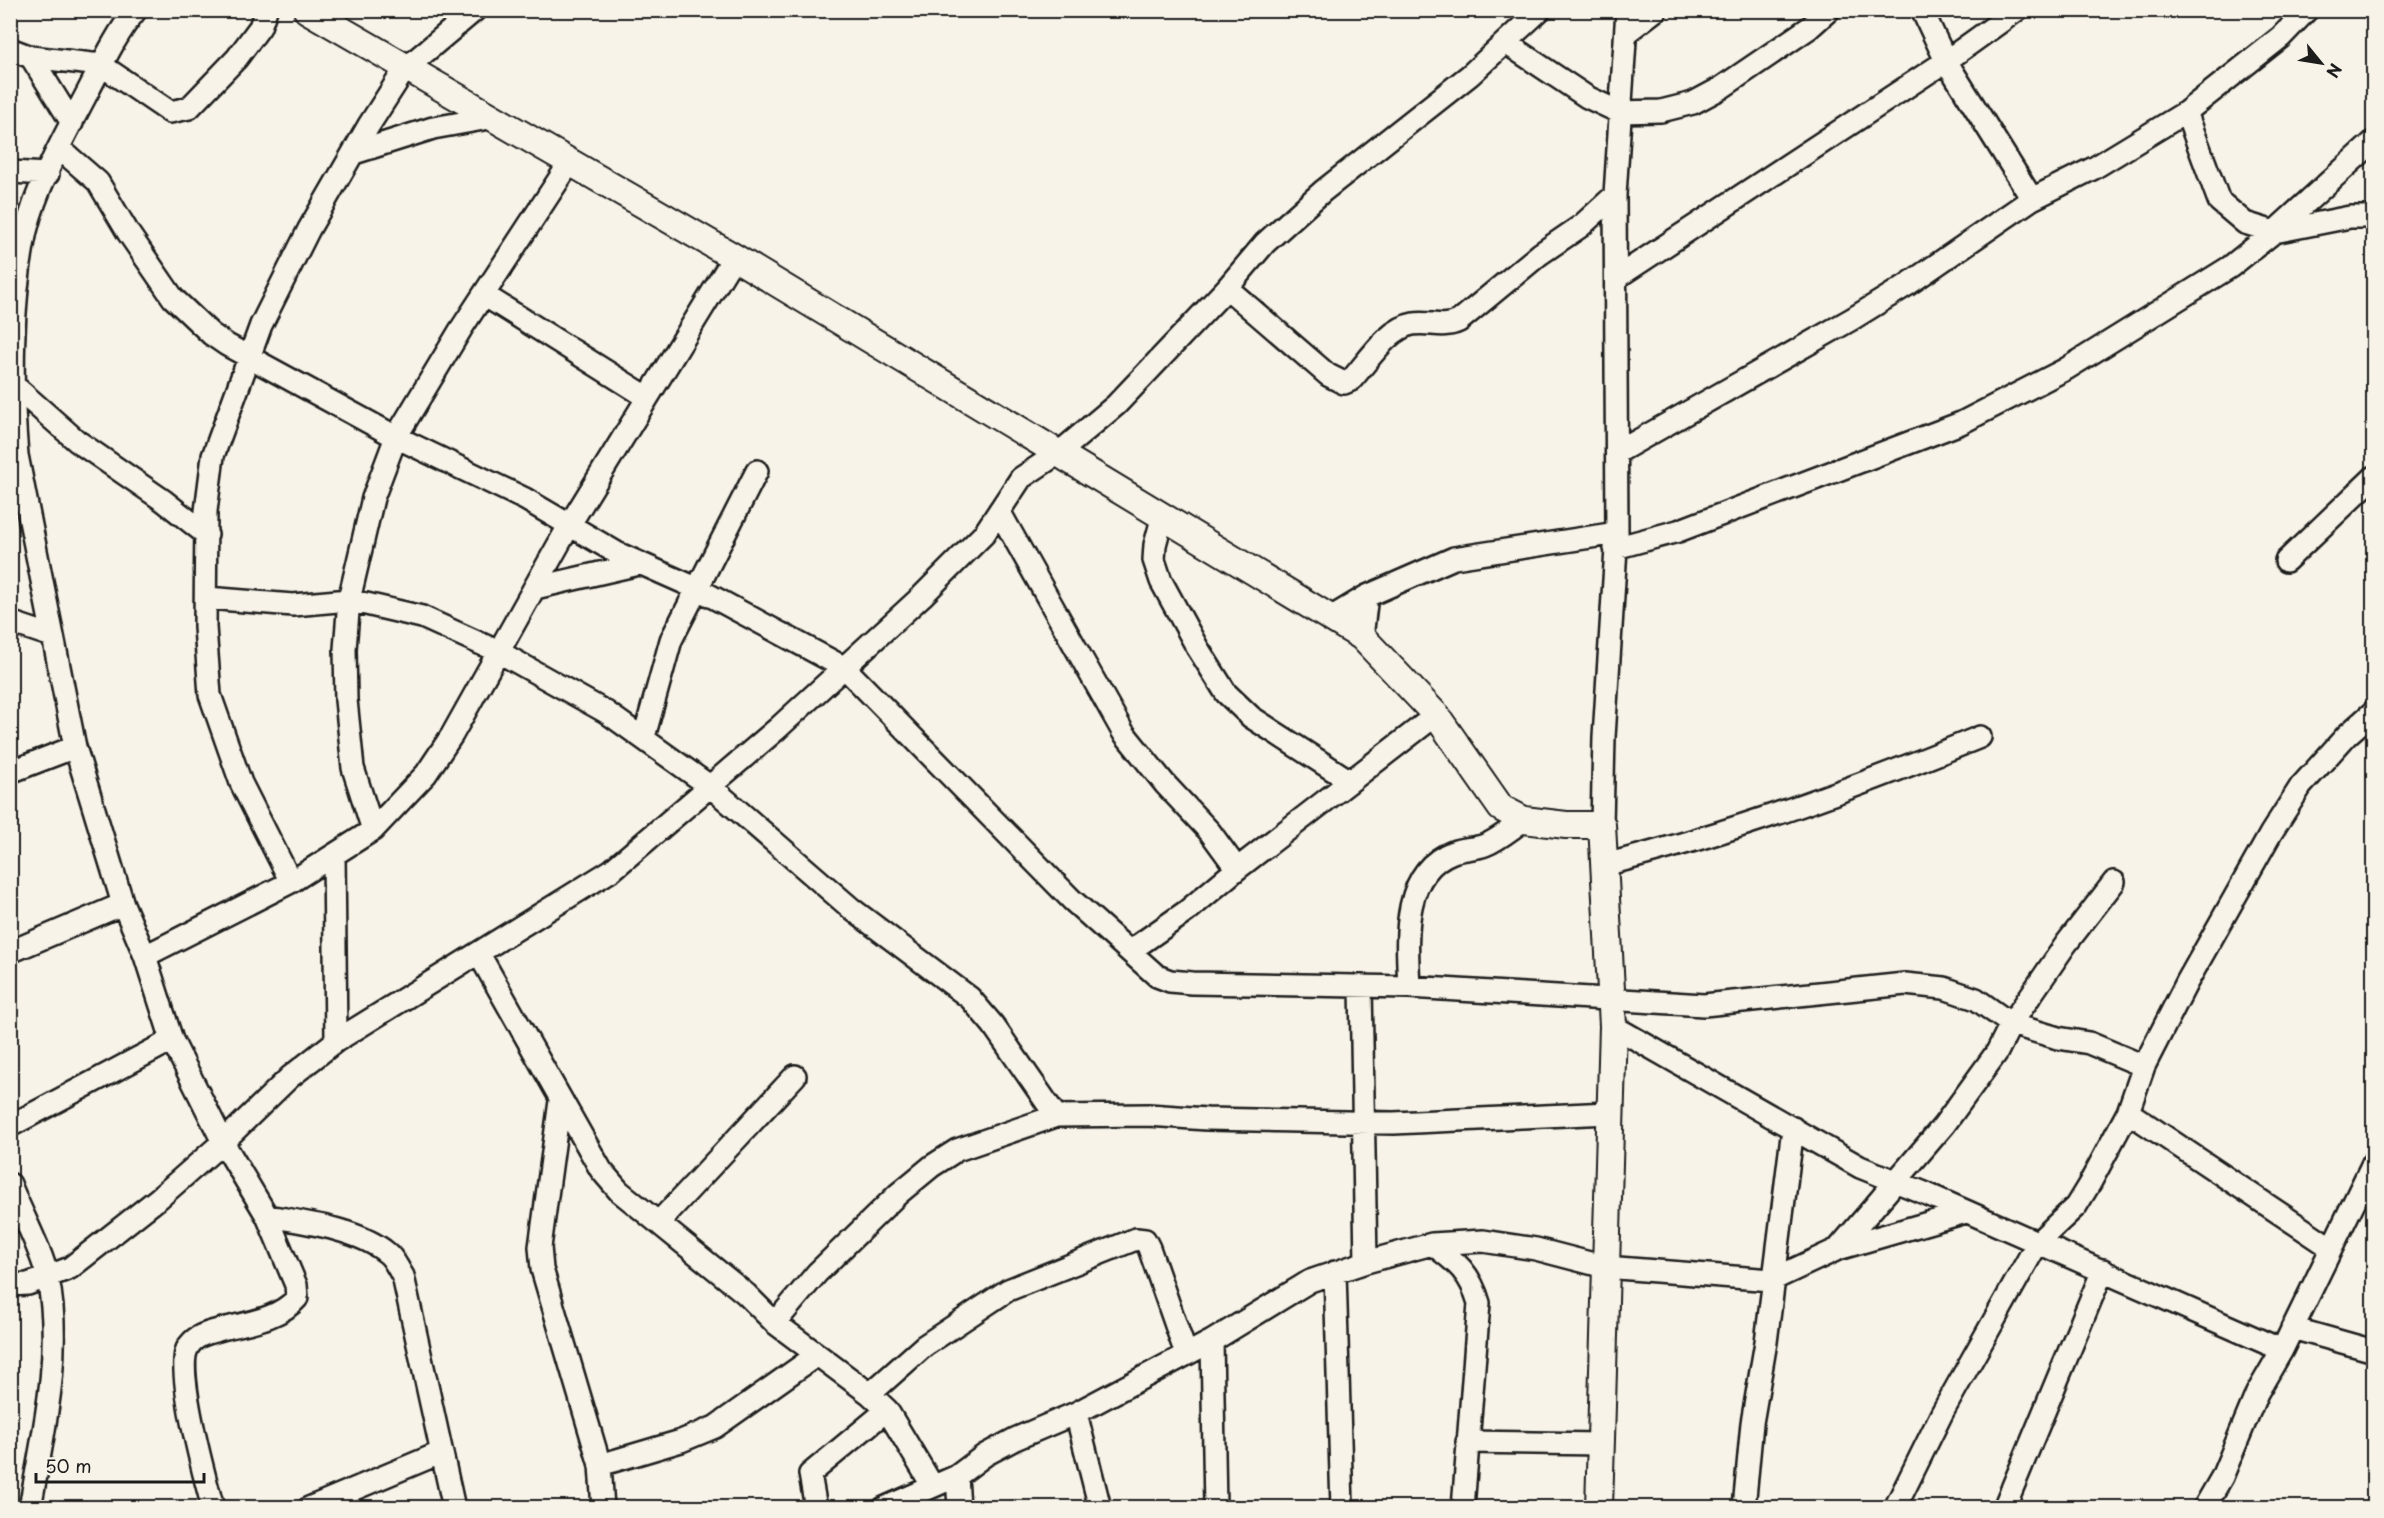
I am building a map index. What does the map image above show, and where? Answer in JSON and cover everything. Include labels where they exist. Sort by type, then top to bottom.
[{"type":"street","points":[[136,10],[115,38],[35,202],[26,231],[14,311],[12,382],[17,455],[75,747],[123,904],[145,956],[172,1040],[223,1142],[267,1216],[296,1285],[297,1298],[288,1308],[260,1320],[206,1333],[186,1350],[186,1376],[193,1426],[213,1508]]},
{"type":"street","points":[[10,50],[31,57],[101,65],[163,109],[170,112],[179,111],[189,108],[237,58],[260,27],[266,10]]},
{"type":"street","points":[[307,10],[489,118],[734,257],[1060,452],[1362,637],[1436,715],[1501,808],[1524,820],[1566,825],[1602,825]]},
{"type":"street","points":[[291,882],[241,783],[210,695],[206,663],[207,491],[213,456],[261,325],[280,285],[354,153],[405,69],[475,10]]},
{"type":"street","points":[[10,1284],[28,1284],[70,1268],[159,1198],[223,1142],[272,1093],[336,1041],[612,870],[711,787],[845,668],[965,555],[984,534],[1021,478],[1060,452],[1116,405],[1227,288],[1266,243],[1315,199],[1426,112],[1506,43],[1540,10]]},
{"type":"street","points":[[1599,1508],[1613,1026],[1602,825],[1618,452],[1615,195],[1627,10]]},
{"type":"street","points":[[1626,33],[1656,10]]},
{"type":"street","points":[[1506,43],[1587,97],[1619,112],[1661,111],[1694,103],[1754,67],[1809,28],[1829,10]]},
{"type":"street","points":[[1922,10],[1946,61],[2032,199]]},
{"type":"street","points":[[1616,278],[1946,61],[2017,10]]},
{"type":"street","points":[[1618,452],[1852,319],[1907,285],[2032,199],[2094,168],[2186,112],[2281,37],[2307,10]]},
{"type":"street","points":[[31,57],[72,123]]},
{"type":"street","points":[[2186,112],[2205,170],[2219,201],[2245,223],[2274,232],[2350,217],[2373,217]]},
{"type":"street","points":[[354,153],[433,128],[489,118]]},
{"type":"street","points":[[1332,617],[1367,596],[1454,558],[1678,531],[1961,423],[2066,369],[2230,267],[2274,232],[2373,141]]},
{"type":"street","points":[[60,149],[98,182],[129,234],[173,298],[211,334],[249,359],[364,417],[396,437],[525,499],[639,564],[696,588],[845,668],[1072,900],[1130,951],[1144,967],[1170,981],[1409,987],[1704,1005],[1905,984],[1944,988],[1976,999],[2011,1024],[2058,1038],[2089,1043],[2144,1066]]},
{"type":"street","points":[[373,830],[353,768],[348,732],[345,649],[349,600],[373,498],[396,437],[569,164]]},
{"type":"street","points":[[10,172],[48,174]]},
{"type":"street","points":[[1227,288],[1328,375],[1344,383],[1351,380],[1395,332],[1403,327],[1422,323],[1449,326],[1459,321],[1540,254],[1581,226],[1615,195]]},
{"type":"street","points":[[145,956],[291,882],[373,830],[426,774],[499,652],[570,524],[734,257]]},
{"type":"street","points":[[484,295],[647,397]]},
{"type":"street","points":[[12,382],[77,441],[164,501],[207,535]]},
{"type":"street","points":[[644,737],[671,640],[757,471]]},
{"type":"street","points":[[2286,561],[2373,477]]},
{"type":"street","points":[[999,511],[1123,732],[1165,784],[1210,832],[1237,869]]},
{"type":"street","points":[[1163,515],[1155,545],[1154,560],[1161,581],[1197,647],[1226,693],[1251,717],[1350,781]]},
{"type":"street","points":[[535,588],[639,564]]},
{"type":"street","points":[[1362,637],[1367,596]]},
{"type":"street","points":[[207,598],[293,605],[349,600],[422,617],[499,652],[596,706],[644,737],[711,787],[853,910],[970,998],[993,1025],[1056,1116]]},
{"type":"street","points":[[10,622],[52,636]]},
{"type":"street","points":[[1895,1508],[1942,1413],[2038,1242],[2076,1206],[2128,1112],[2144,1066],[2230,903],[2301,786],[2347,735],[2373,711]]},
{"type":"street","points":[[1130,951],[1187,911],[1237,869],[1436,715]]},
{"type":"street","points":[[1604,864],[1645,855],[1774,815],[1980,737]]},
{"type":"street","points":[[10,772],[75,747]]},
{"type":"street","points":[[1409,987],[1406,929],[1411,904],[1422,880],[1435,863],[1453,852],[1485,845],[1524,820]]},
{"type":"street","points":[[334,855],[336,1041]]},
{"type":"street","points":[[1838,1249],[1951,1117],[1997,1052],[2011,1024],[2114,882]]},
{"type":"street","points":[[10,952],[123,904]]},
{"type":"street","points":[[479,954],[601,1170],[619,1191],[746,1294],[775,1323],[870,1394],[887,1410],[932,1485]]},
{"type":"street","points":[[1361,986],[1366,1262]]},
{"type":"street","points":[[1613,1026],[1860,1167],[1898,1181],[2282,1350]]},
{"type":"street","points":[[10,1126],[172,1040]]},
{"type":"street","points":[[659,1222],[795,1076]]},
{"type":"street","points":[[560,1101],[540,1247],[542,1269],[600,1465],[603,1508]]},
{"type":"street","points":[[2128,1112],[2330,1247]]},
{"type":"street","points":[[775,1323],[817,1273],[898,1194],[932,1166],[957,1150],[1056,1116],[1138,1115],[1394,1123],[1609,1113]]},
{"type":"street","points":[[1744,1508],[1752,1423],[1766,1342],[1772,1280],[1793,1128]]},
{"type":"street","points":[[2204,1508],[2222,1478],[2257,1393],[2282,1350],[2330,1247],[2364,1200],[2373,1161]]},
{"type":"street","points":[[10,1184],[48,1278],[53,1331],[46,1416],[30,1508]]},
{"type":"street","points":[[884,1508],[957,1476],[985,1455],[1015,1439],[1076,1413],[1212,1341],[1268,1304],[1310,1281],[1366,1262],[1432,1244],[1483,1241],[1515,1246],[1605,1268],[1772,1280],[1838,1249],[1966,1212]]},
{"type":"street","points":[[267,1216],[299,1221],[373,1242],[390,1254],[403,1276],[440,1453],[454,1508]]},
{"type":"street","points":[[870,1394],[924,1346],[1008,1290],[1136,1239],[1145,1240],[1149,1248],[1186,1354]]},
{"type":"street","points":[[1432,1244],[1458,1263],[1473,1283],[1479,1303],[1463,1508]]},
{"type":"street","points":[[2004,1508],[2103,1270]]},
{"type":"street","points":[[1335,1272],[1342,1508]]},
{"type":"street","points":[[2292,1328],[2373,1351]]},
{"type":"street","points":[[1212,1341],[1215,1508]]},
{"type":"street","points":[[600,1465],[681,1441],[715,1427],[817,1355]]},
{"type":"street","points":[[816,1508],[810,1474],[887,1410]]},
{"type":"street","points":[[1076,1413],[1100,1508]]},
{"type":"street","points":[[1467,1442],[1600,1444]]},
{"type":"street","points":[[309,1508],[440,1453]]},
{"type":"street","points":[[957,1476],[959,1508]]}]
